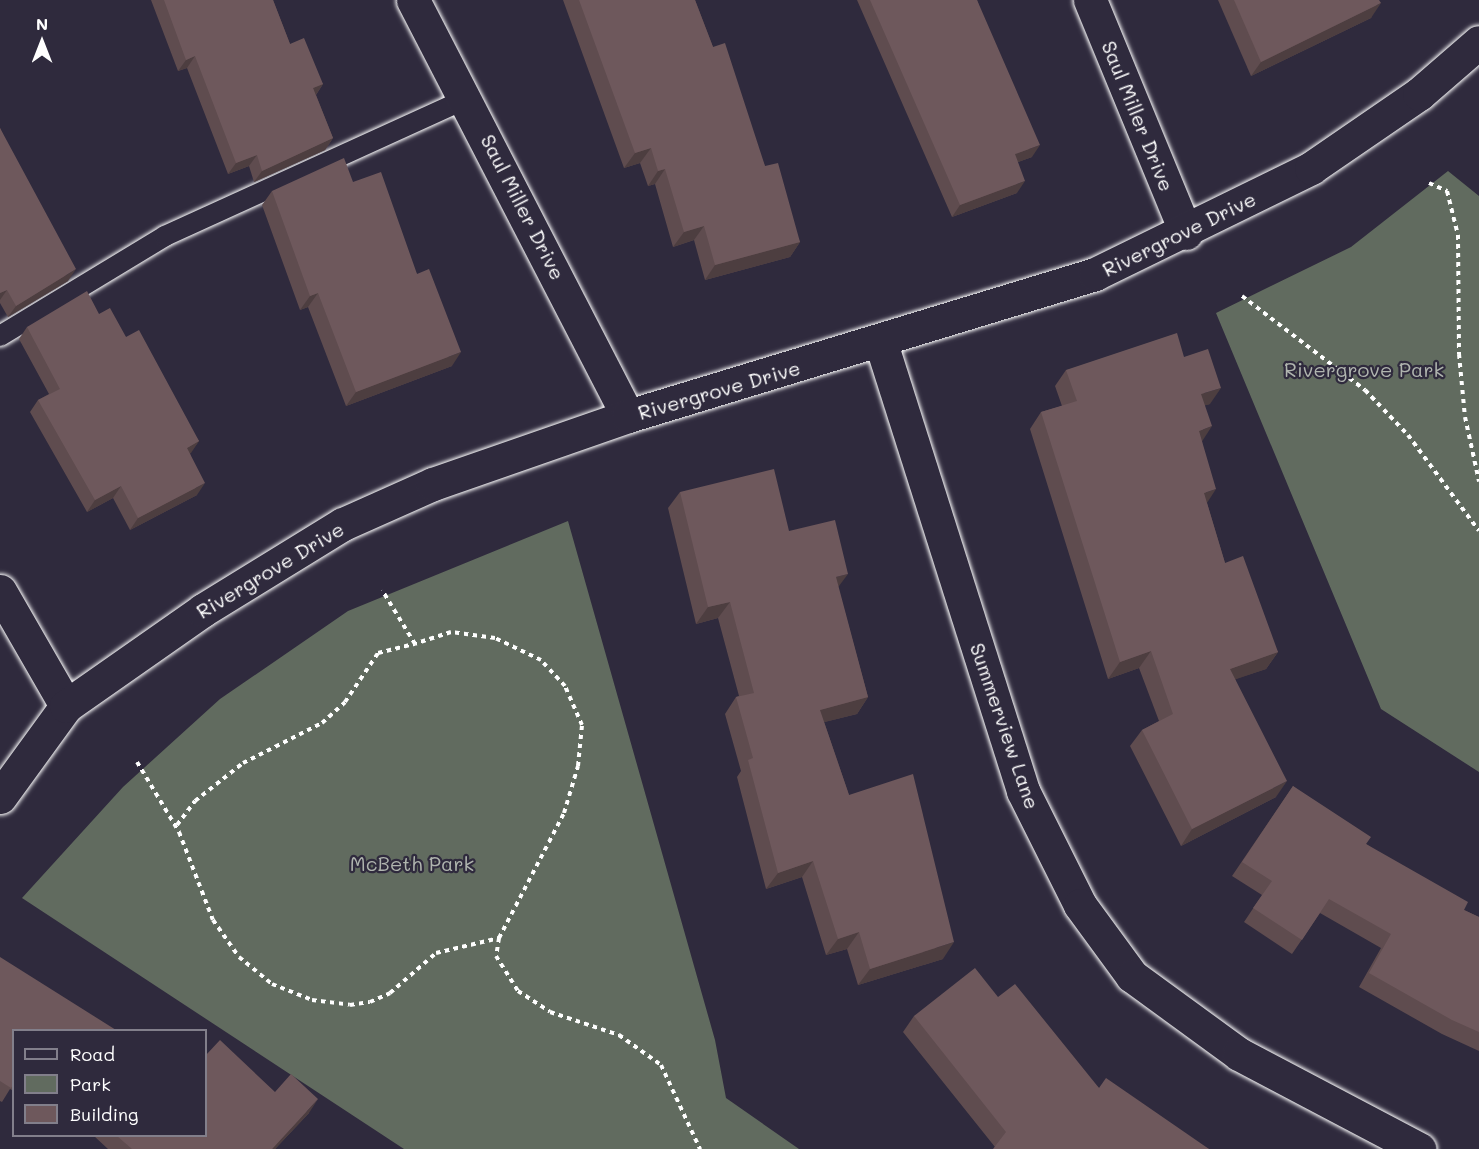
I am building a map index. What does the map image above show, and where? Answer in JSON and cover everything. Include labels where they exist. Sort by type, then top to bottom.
[{"type":"street","name":"Saul Miller Drive","points":[[413,0],[468,98],[628,417]]},
{"type":"street","name":"Saul Miller Drive","points":[[1090,0],[1186,233]]},
{"type":"street","name":"Rivergrove Drive","points":[[0,797],[66,706],[203,610],[343,524],[432,484],[628,417],[880,343],[1095,274],[1186,233],[1311,168],[1419,94],[1479,42]]},
{"type":"street","name":"Summerview Lane","points":[[880,343],[1023,791],[1080,905],[1132,976],[1239,1054],[1419,1149]]},
{"type":"street","points":[[0,591],[66,706]]},
{"type":"lane","points":[[0,336],[165,236],[468,98]]},
{"type":"path","points":[[1429,183],[1447,191],[1458,235],[1459,354],[1465,417],[1479,481]]},
{"type":"path","points":[[1242,296],[1365,390],[1408,435],[1479,531]]},
{"type":"path","points":[[382,590],[414,644]]},
{"type":"path","points":[[499,938],[436,953],[390,993],[370,1002],[350,1005],[312,1000],[272,984],[239,957],[213,920],[176,823],[195,801],[243,763],[322,723],[345,702],[378,653],[451,632],[504,642],[541,660],[565,686],[582,725],[578,766],[564,813],[499,938],[496,956],[518,992],[550,1012],[619,1035],[661,1065],[700,1149]]},
{"type":"path","points":[[137,762],[179,832]]},
{"type":"green space","name":"Rivergrove Park","points":[[1448,171],[1479,196],[1479,772],[1381,709],[1216,313],[1351,247]]},
{"type":"green space","name":"McBeth Park","points":[[568,521],[715,1040],[726,1098],[799,1149],[404,1149],[22,898],[123,787],[220,699],[348,611]]},
{"type":"building","points":[[164,0],[273,0],[290,44],[304,38],[323,84],[313,88],[333,138],[262,171],[257,155],[236,163],[195,56],[186,60]]},
{"type":"building","points":[[579,0],[695,0],[713,47],[725,43],[765,166],[778,163],[800,242],[715,265],[704,226],[684,232],[665,169],[658,171],[651,148],[635,153]]},
{"type":"building","points":[[870,0],[977,0],[1040,145],[1015,154],[1025,181],[960,205]]},
{"type":"building","points":[[1234,0],[1379,0],[1381,3],[1261,62]]},
{"type":"building","points":[[0,128],[76,269],[16,306],[7,290],[0,293]]},
{"type":"building","points":[[344,158],[353,182],[381,172],[417,274],[429,269],[461,352],[356,392],[318,293],[310,296],[272,191]]},
{"type":"building","points":[[87,291],[99,314],[110,308],[126,337],[139,330],[199,441],[187,448],[205,483],[138,518],[121,486],[95,500],[38,400],[60,389],[27,327]]},
{"type":"building","points":[[1177,333],[1184,357],[1208,349],[1221,388],[1201,394],[1212,426],[1199,431],[1216,489],[1204,493],[1225,563],[1243,556],[1278,652],[1230,669],[1287,781],[1192,829],[1142,730],[1173,714],[1151,651],[1120,662],[1041,412],[1077,401],[1066,370]]},
{"type":"building","points":[[774,469],[789,531],[835,520],[848,574],[836,577],[868,697],[820,710],[849,795],[913,774],[954,942],[870,969],[859,932],[838,939],[813,861],[778,873],[748,760],[753,758],[736,697],[754,693],[730,602],[708,607],[680,492]]},
{"type":"building","points":[[1293,786],[1371,837],[1366,844],[1468,902],[1464,910],[1479,917],[1479,1032],[1452,1020],[1369,973],[1391,934],[1329,899],[1302,940],[1253,908],[1272,881],[1242,862]]},
{"type":"building","points":[[0,957],[114,1029],[12,1029],[12,1087],[0,1081]]},
{"type":"building","points":[[975,968],[998,997],[1015,984],[1099,1088],[1106,1078],[1209,1149],[993,1149],[1006,1132],[914,1016]]},
{"type":"building","points":[[220,1040],[275,1092],[291,1074],[318,1099],[272,1149],[132,1149],[118,1137],[207,1137],[207,1054]]}]
